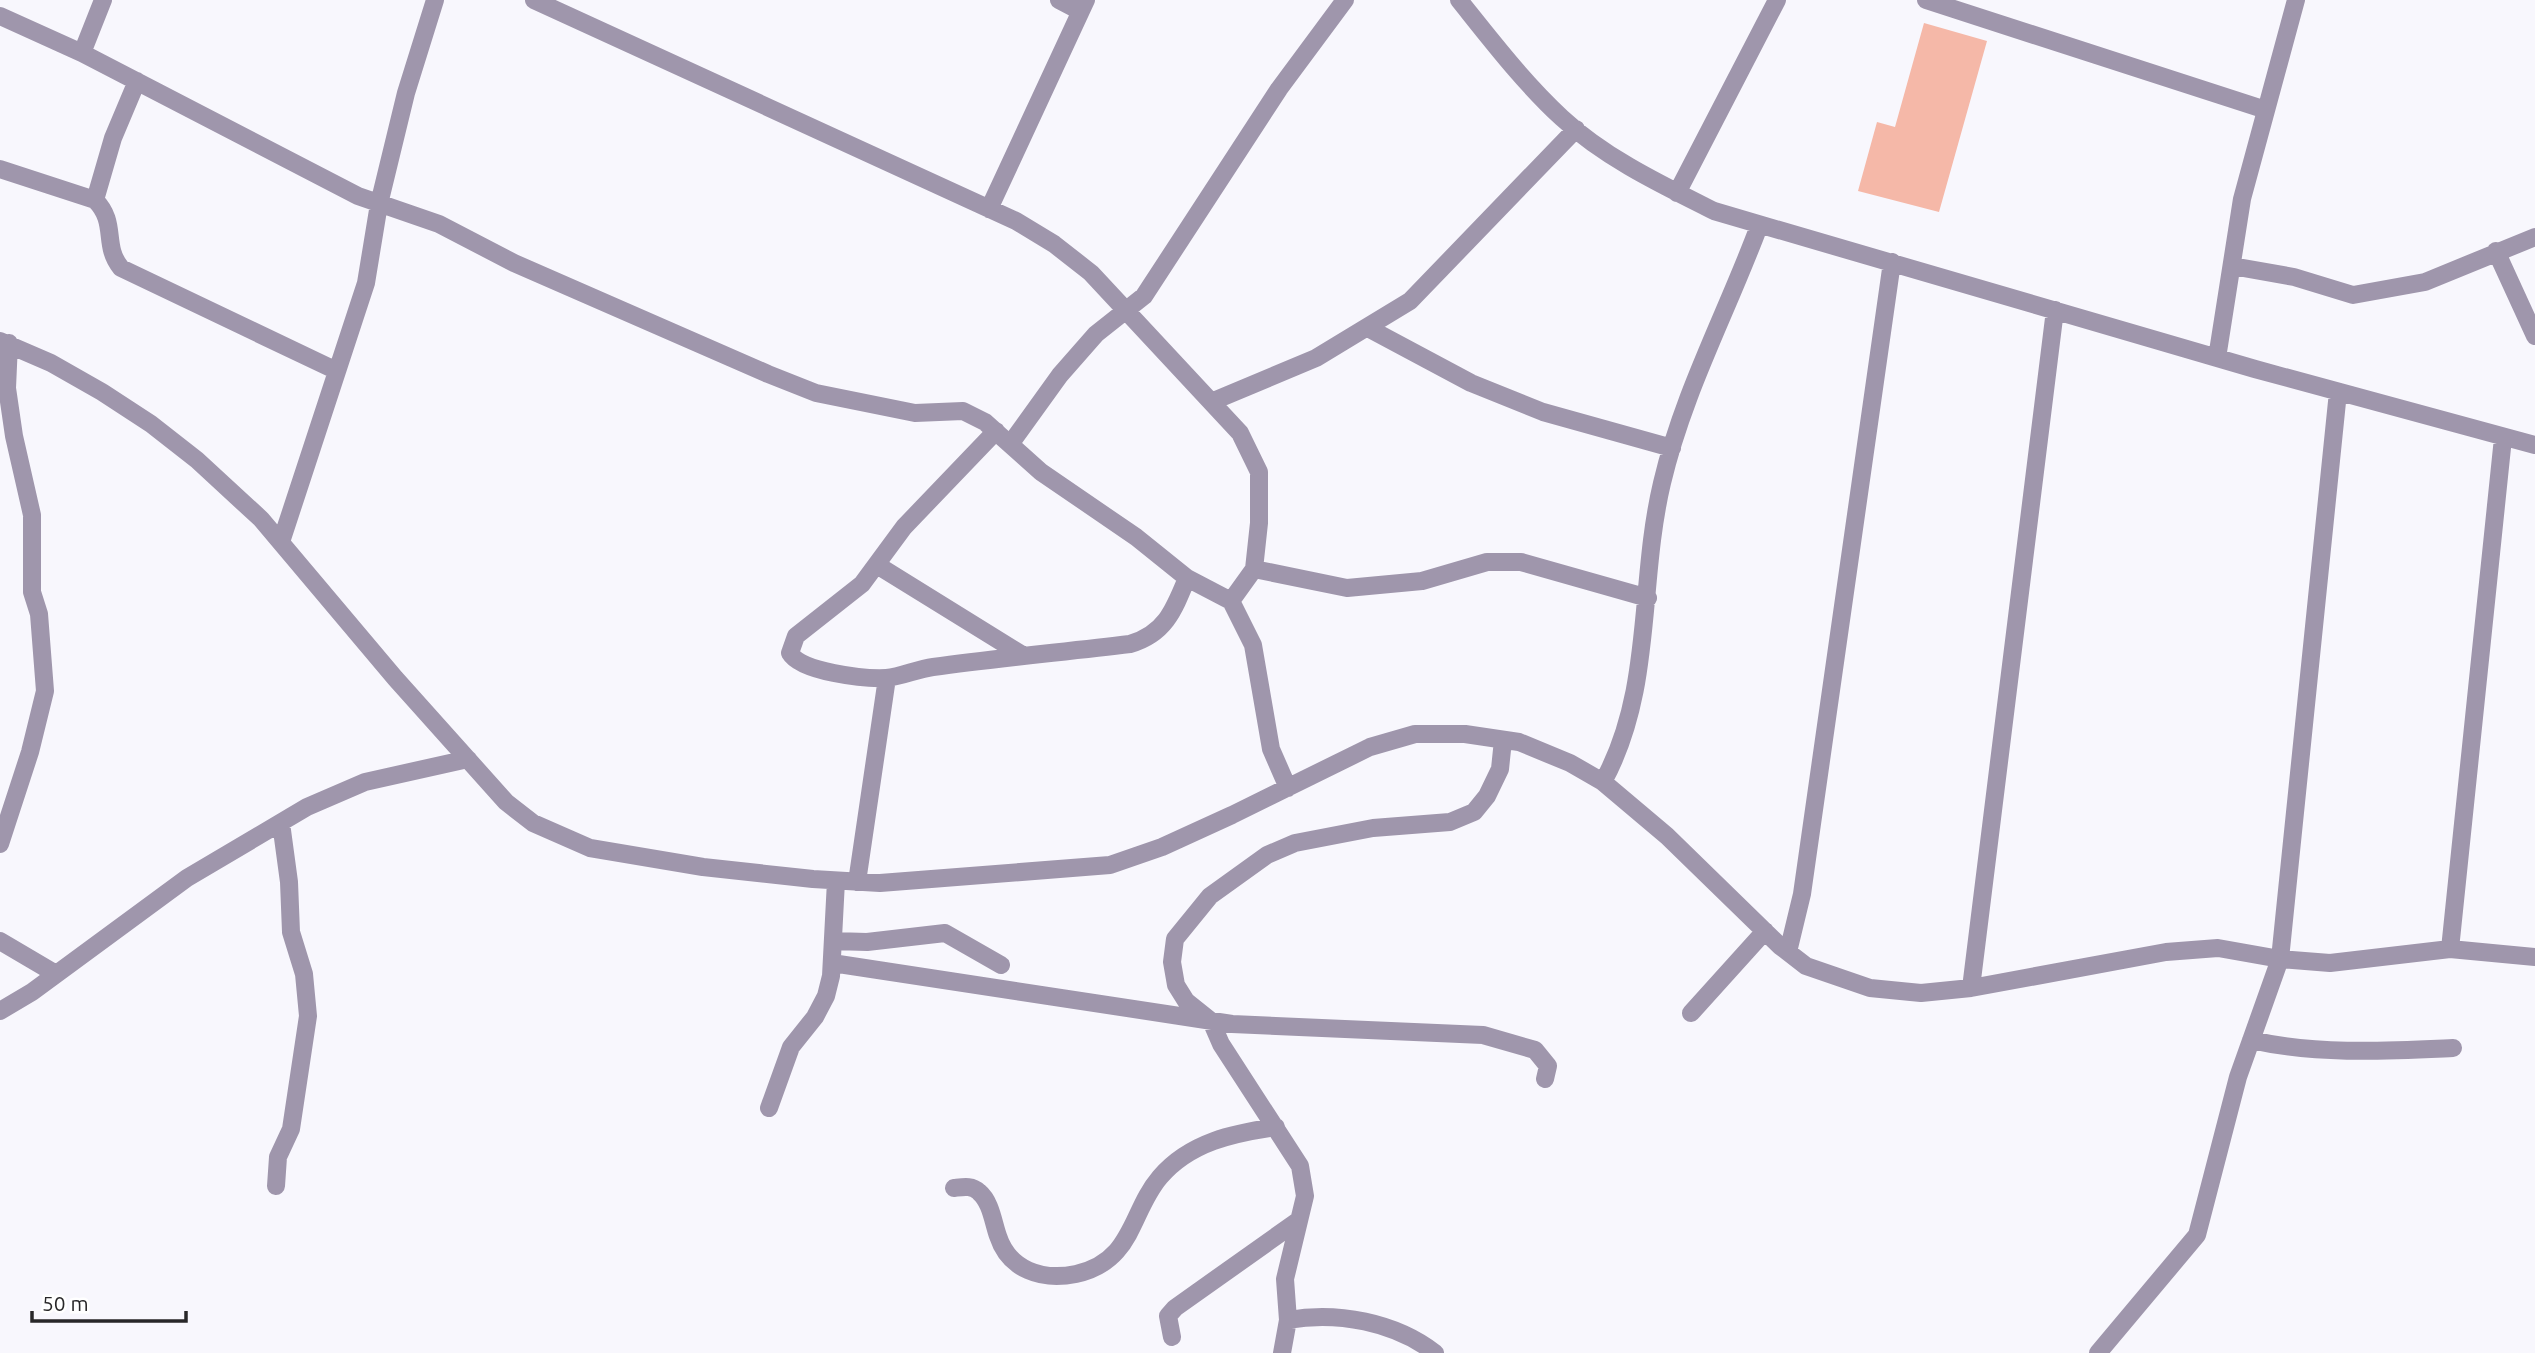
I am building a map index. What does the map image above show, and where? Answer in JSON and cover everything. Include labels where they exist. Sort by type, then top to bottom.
[{"type":"street","points":[[82,52],[103,0]]},
{"type":"street","points":[[281,542],[366,283],[379,204],[405,93],[435,0]]},
{"type":"street","points":[[534,0],[989,209],[1054,244],[1091,273],[1240,433],[1259,472],[1259,523],[1254,569],[1231,601]]},
{"type":"street","points":[[989,209],[1083,5],[1059,0]]},
{"type":"street","points":[[1011,443],[1060,375],[1096,334],[1144,296],[1279,89],[1345,0]]},
{"type":"street","points":[[1459,0],[1490,39],[1576,129],[1597,145],[1677,193],[1714,211],[2217,358],[2535,445]]},
{"type":"street","points":[[1677,193],[1777,0]]},
{"type":"street","points":[[1926,0],[2266,110]]},
{"type":"street","points":[[2217,358],[2242,199],[2296,0]]},
{"type":"street","points":[[0,16],[82,52],[379,204],[439,225],[594,299],[816,393],[915,413],[963,411],[996,431],[1041,472],[1136,537],[1187,578],[1231,601],[1253,645],[1271,749],[1287,788]]},
{"type":"street","points":[[95,200],[113,138],[137,81]]},
{"type":"street","points":[[1211,402],[1316,358],[1410,301],[1576,129]]},
{"type":"street","points":[[0,169],[95,200],[106,212],[111,235],[110,249],[121,268],[337,371]]},
{"type":"street","points":[[1603,782],[1624,738],[1636,698],[1648,598],[1650,545],[1672,448],[1707,348],[1759,226]]},
{"type":"street","points":[[2232,266],[2294,277],[2353,295],[2425,282],[2535,237]]},
{"type":"street","points":[[2496,251],[2535,337]]},
{"type":"street","points":[[1788,952],[1802,894],[1892,262]]},
{"type":"street","points":[[1971,988],[2055,310]]},
{"type":"street","points":[[1368,328],[1471,383],[1543,412],[1672,448]]},
{"type":"street","points":[[0,844],[30,752],[45,691],[39,614],[32,592],[32,515],[14,436],[7,388],[5,342],[51,363],[151,424],[206,468],[261,519],[506,802],[533,823],[590,848],[703,867],[857,882],[1056,872],[1110,865],[1161,847],[1370,747],[1415,734],[1465,734],[1519,742],[1570,763],[1603,782],[1667,836],[1765,931],[1806,966],[1870,988],[1921,993],[1971,988],[2166,952],[2218,948],[2280,959],[2330,962],[2450,949],[2535,957]]},
{"type":"street","points":[[2098,1353],[2197,1236],[2251,1040],[2280,959],[2338,392]]},
{"type":"street","points":[[996,431],[904,527],[862,584],[796,636],[790,653],[800,663],[850,676],[887,678],[929,667],[1130,644],[1149,638],[1170,617],[1187,578]]},
{"type":"street","points":[[2450,949],[2503,438]]},
{"type":"street","points":[[1254,569],[1347,588],[1422,581],[1487,562],[1521,562],[1648,598]]},
{"type":"street","points":[[877,565],[1024,656]]},
{"type":"street","points":[[857,882],[887,678]]},
{"type":"street","points":[[1282,1353],[1288,1320],[1285,1279],[1305,1196],[1300,1166],[1221,1044],[1211,1021],[1186,1001],[1176,985],[1172,962],[1175,939],[1210,896],[1267,855],[1295,843],[1373,828],[1450,822],[1474,812],[1487,796],[1500,769],[1503,740]]},
{"type":"street","points":[[0,1011],[56,974],[187,878],[307,807],[365,782],[468,759]]},
{"type":"street","points":[[276,1186],[278,1157],[291,1129],[308,1016],[304,974],[291,932],[289,881],[281,823]]},
{"type":"street","points":[[769,1108],[791,1046],[815,1017],[826,996],[832,963],[836,880]]},
{"type":"street","points":[[1691,1013],[1765,931]]},
{"type":"street","points":[[833,941],[867,942],[915,934],[945,933],[1000,965]]},
{"type":"street","points":[[0,942],[56,974]]},
{"type":"street","points":[[832,963],[1211,1021],[1302,1029],[1483,1035],[1535,1050],[1548,1066],[1545,1079]]},
{"type":"street","points":[[2251,1040],[2281,1047],[2332,1050],[2453,1048]]},
{"type":"street","points":[[954,1188],[971,1187],[981,1193],[1009,1258],[1026,1272],[1075,1274],[1097,1266],[1124,1244],[1160,1177],[1200,1145],[1238,1133],[1276,1127]]},
{"type":"street","points":[[1172,1337],[1168,1316],[1175,1308],[1299,1220]]},
{"type":"street","points":[[1288,1320],[1325,1316],[1378,1324],[1412,1337],[1435,1353]]},
{"type":"building","points":[[1924,23],[1987,41],[1939,212],[1858,191],[1877,122],[1895,127]]}]
